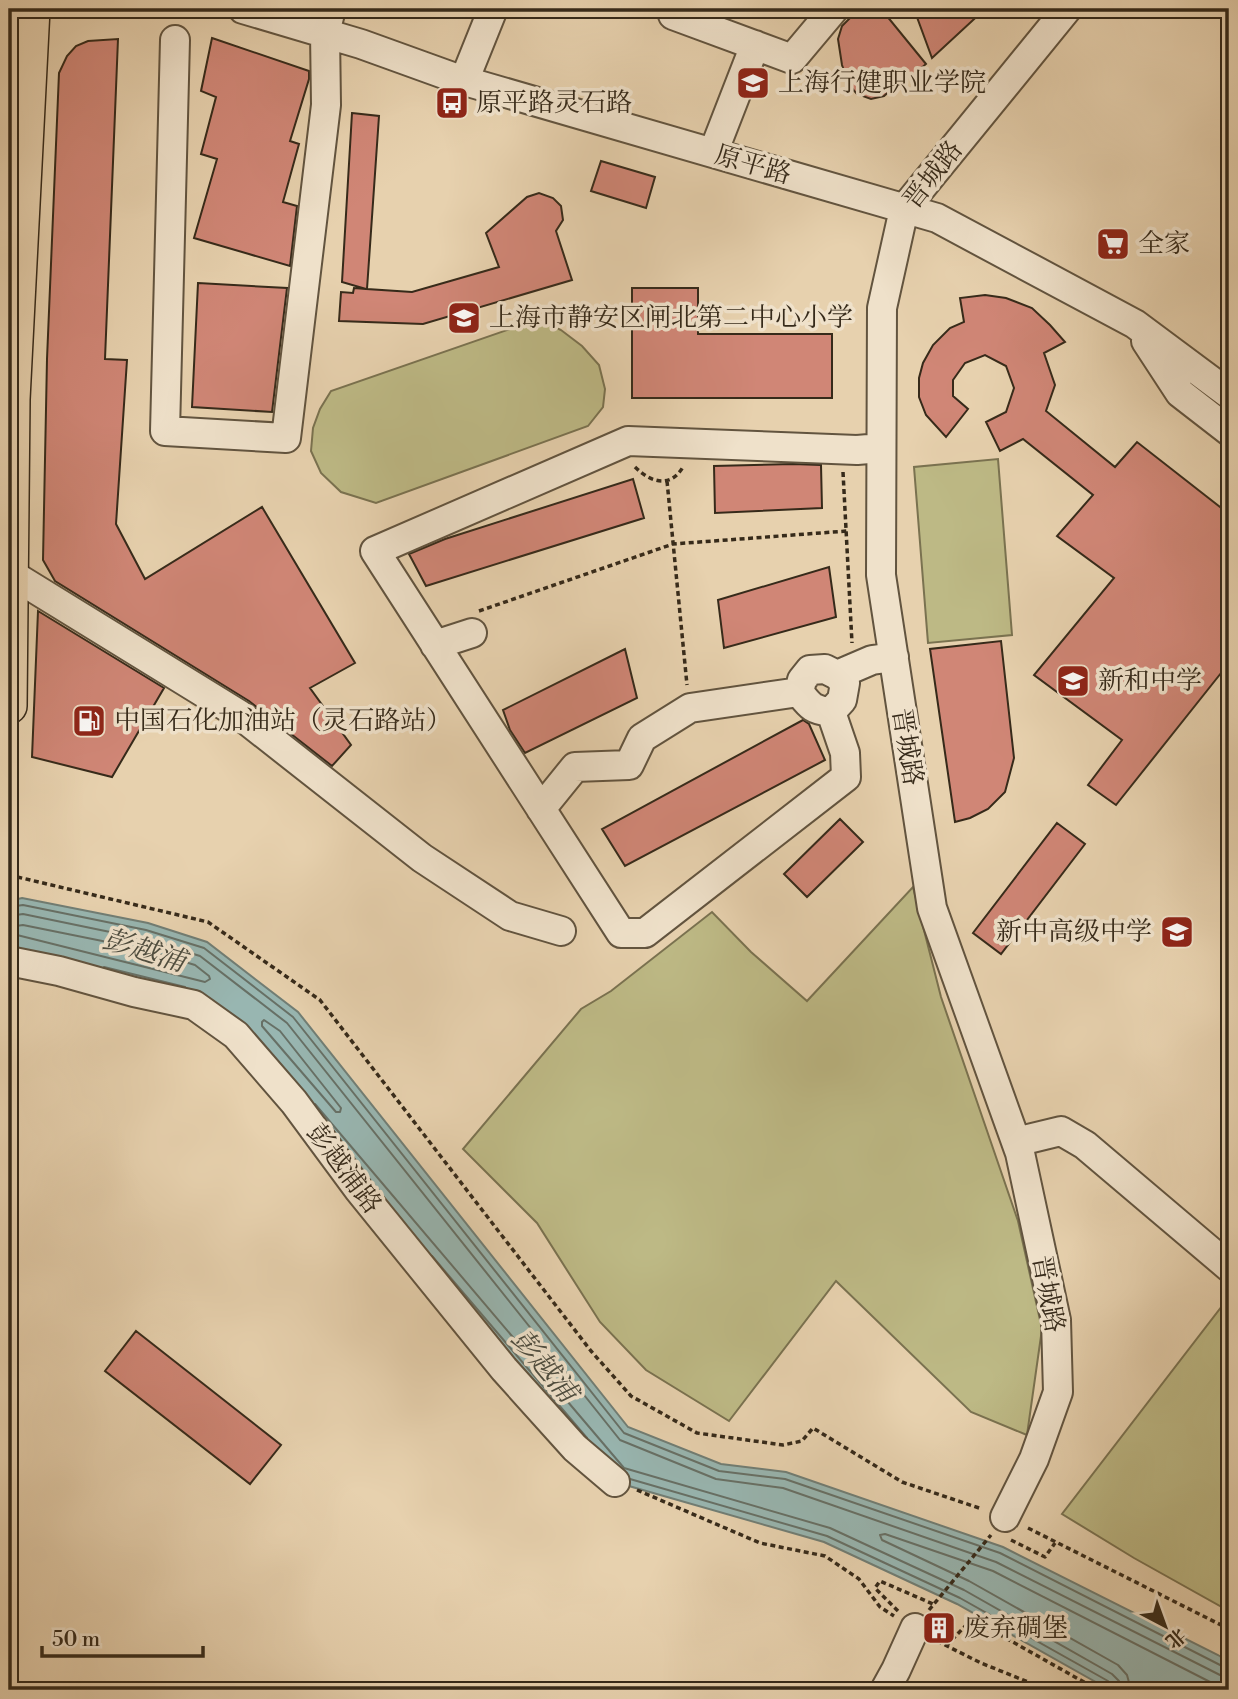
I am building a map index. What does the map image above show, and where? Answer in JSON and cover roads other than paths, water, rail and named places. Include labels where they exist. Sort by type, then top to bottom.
[{"type":"main road","points":[[9,706],[12,399],[32,9]]},
{"type":"street","name":"原平路","points":[[243,9],[328,21],[361,44],[464,81],[937,218],[1135,324],[1229,394]]},
{"type":"street","points":[[464,81],[493,9]]},
{"type":"street","points":[[676,9],[673,15],[792,59],[834,9]]},
{"type":"street","name":"晋城路","points":[[1001,1529],[1034,1459],[1058,1391],[1056,1320],[1020,1153],[932,908],[881,575],[881,308],[904,209],[1068,9]]},
{"type":"street","points":[[174,40],[165,431],[286,438],[326,106],[328,21]]},
{"type":"street","points":[[713,153],[755,45]]},
{"type":"street","points":[[1135,324],[1180,393],[1229,431]]},
{"type":"street","points":[[831,712],[845,754],[846,777],[645,933],[621,933],[375,551],[628,441],[702,454],[881,448]]},
{"type":"street","points":[[11,574],[240,715],[422,858],[510,916],[561,931]]},
{"type":"street","points":[[435,645],[475,622]]},
{"type":"street","points":[[831,712],[817,711],[809,706],[799,692],[802,680],[810,670],[845,672],[872,660],[894,657]]},
{"type":"street","points":[[831,712],[842,700],[845,672]]},
{"type":"street","points":[[541,809],[575,767],[629,765],[642,738],[690,708],[799,692]]},
{"type":"street","name":"彭越浦路","points":[[9,961],[194,1005],[236,1035],[294,1102],[359,1190],[504,1369],[575,1448],[615,1482]]},
{"type":"street","points":[[1016,1142],[1061,1131],[1085,1145],[1229,1267]]},
{"type":"street","points":[[885,1690],[915,1628]]},
{"type":"water","name":"彭越浦","points":[[22,898],[148,923],[207,942],[298,1012],[628,1427],[721,1464],[786,1472],[1003,1547],[1218,1655],[1229,1662],[1229,1690],[1110,1690],[957,1604],[824,1542],[615,1482],[194,1005],[9,960],[9,901]]},
{"type":"place","name":"上海行健职业学院","points":[[753,83]]},
{"type":"place","name":"原平路灵石路","points":[[452,103]]},
{"type":"place","name":"全家","points":[[1113,244]]},
{"type":"place","name":"上海市静安区闸北第二中心小学","points":[[464,318]]},
{"type":"place","name":"新和中学","points":[[1073,681]]},
{"type":"place","name":"中国石化加油站（灵石路站）","points":[[89,721]]},
{"type":"place","name":"新中高级中学","points":[[1177,932]]},
{"type":"place","name":"废弃碉堡","points":[[939,1628]]}]
